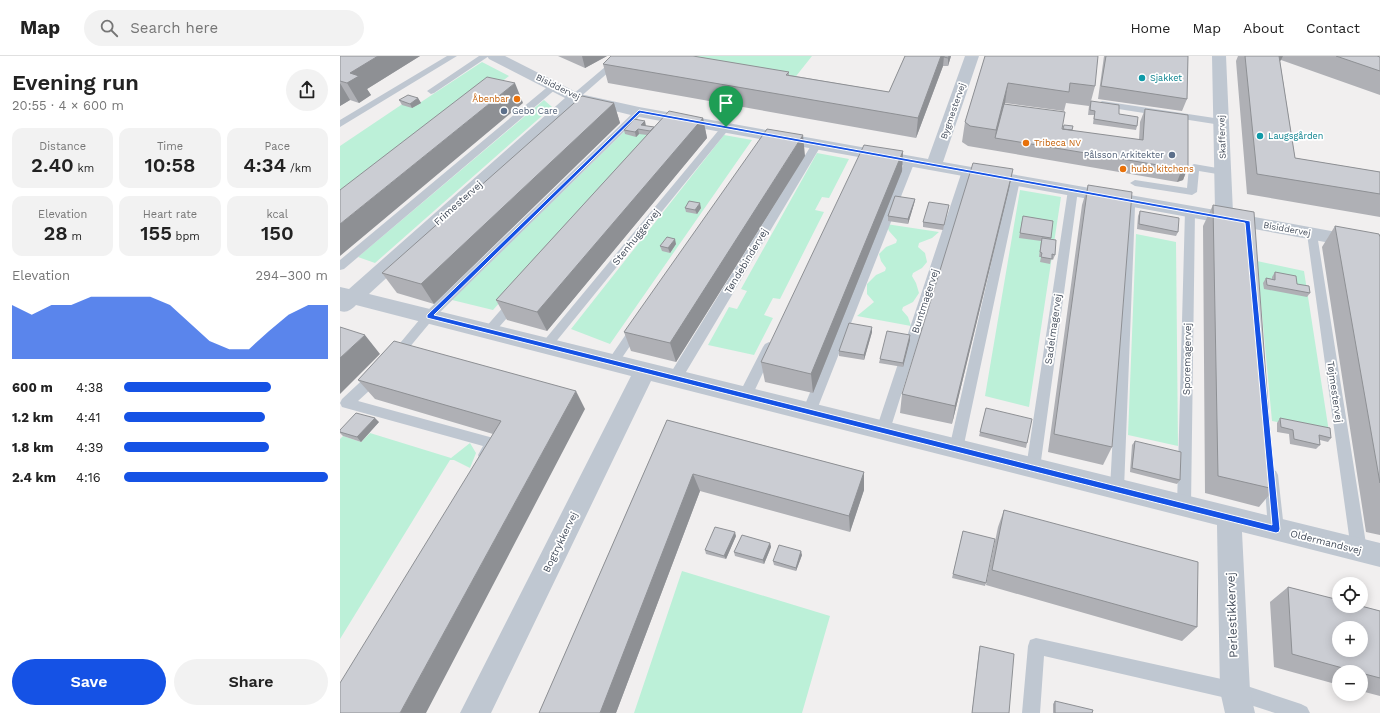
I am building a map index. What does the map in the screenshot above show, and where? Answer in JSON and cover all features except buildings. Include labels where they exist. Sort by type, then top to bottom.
[{"type":"street","name":"Bisiddervej","points":[[494,56],[575,97],[639,112],[670,124],[726,127],[762,141],[817,144],[859,159],[910,161],[968,171],[1224,218],[1249,229],[1312,234],[1378,251]]},
{"type":"street","name":"Bygmestervej","points":[[934,165],[972,56]]},
{"type":"street","name":"Skaffervej","points":[[1219,56],[1224,218]]},
{"type":"street","name":"Frimestervej","points":[[344,300],[575,97]]},
{"type":"street","name":"Oldermandsvej","points":[[344,300],[429,316],[1369,552]]},
{"type":"street","name":"Bogtrykkervej","points":[[475,713],[645,370]]},
{"type":"street","name":"Perlestikkervej","points":[[1229,517],[1238,702]]},
{"type":"lane","points":[[340,124],[453,56]]},
{"type":"lane","points":[[431,91],[485,56]]},
{"type":"lane","points":[[575,97],[623,56]]},
{"type":"lane","points":[[340,266],[554,86]]},
{"type":"lane","points":[[1094,103],[1221,122]]},
{"type":"lane","points":[[344,406],[388,365],[429,316],[639,112]]},
{"type":"lane","name":"Stenhuggervej","points":[[546,346],[726,127]]},
{"type":"lane","name":"Tøndebindervej","points":[[675,378],[817,144]]},
{"type":"lane","points":[[809,412],[910,161]]},
{"type":"lane","points":[[1135,183],[1192,192],[1194,167],[1223,172]]},
{"type":"lane","name":"Buntmagervej","points":[[883,430],[968,171]]},
{"type":"lane","points":[[956,449],[1016,180]]},
{"type":"lane","name":"Sadelmagervej","points":[[1033,468],[1073,190]]},
{"type":"lane","points":[[1118,489],[1130,201]]},
{"type":"lane","name":"Sporemagervej","points":[[1184,506],[1190,211]]},
{"type":"lane","name":"Tøjmestervej","points":[[1312,234],[1369,552]]},
{"type":"lane","points":[[489,331],[520,296]]},
{"type":"lane","points":[[613,362],[644,317]]},
{"type":"lane","points":[[745,396],[773,338]]},
{"type":"lane","points":[[344,406],[492,443],[476,470]]},
{"type":"lane","points":[[1270,461],[1276,529]]},
{"type":"lane","points":[[1031,713],[1036,646],[1238,702],[1301,713]]},
{"type":"green space","points":[[648,56],[812,56],[793,80]]},
{"type":"green space","points":[[482,62],[509,76],[340,207],[340,146],[404,103],[415,106]]},
{"type":"green space","points":[[544,100],[552,107],[375,263],[358,257]]},
{"type":"green space","points":[[630,126],[656,128],[493,310],[452,300]]},
{"type":"green space","points":[[724,135],[752,140],[610,344],[571,329]]},
{"type":"green space","points":[[817,153],[849,159],[829,198],[822,197],[815,210],[824,212],[780,299],[773,298],[764,315],[773,318],[754,355],[708,345],[729,307],[737,309],[747,291],[741,289]]},
{"type":"green space","points":[[1020,190],[1061,197],[1029,407],[985,396]]},
{"type":"green space","points":[[886,224],[939,232],[932,238],[919,243],[918,247],[925,253],[927,262],[922,268],[913,273],[912,276],[919,293],[913,302],[903,307],[902,310],[908,317],[911,326],[857,316],[874,302],[867,294],[867,284],[876,275],[885,271],[886,268],[881,261],[879,254],[886,247],[896,243],[897,240],[889,231]]},
{"type":"green space","points":[[1136,234],[1176,242],[1178,446],[1128,435]]},
{"type":"green space","points":[[1257,261],[1304,271],[1329,432],[1272,421]]},
{"type":"green space","points":[[370,433],[451,458],[470,443],[476,453],[470,468],[454,460],[450,460],[340,639],[340,439],[343,436],[361,442]]},
{"type":"green space","points":[[682,571],[830,616],[802,713],[634,713]]},
{"type":"place","name":"Sjakket","points":[[1142,78]]},
{"type":"place","name":"Åbenbar","points":[[517,99]]},
{"type":"place","name":"Gebo Care","points":[[504,111]]},
{"type":"place","name":"Laugsgården","points":[[1260,136]]},
{"type":"place","name":"Tribeca NV","points":[[1026,143]]},
{"type":"place","name":"Pålsson Arkitekter","points":[[1172,155]]},
{"type":"place","name":"hubb kitchens","points":[[1123,169]]},
{"type":"route","points":[[639,112],[726,127],[1248,222],[1276,529],[429,316],[639,112]]}]
